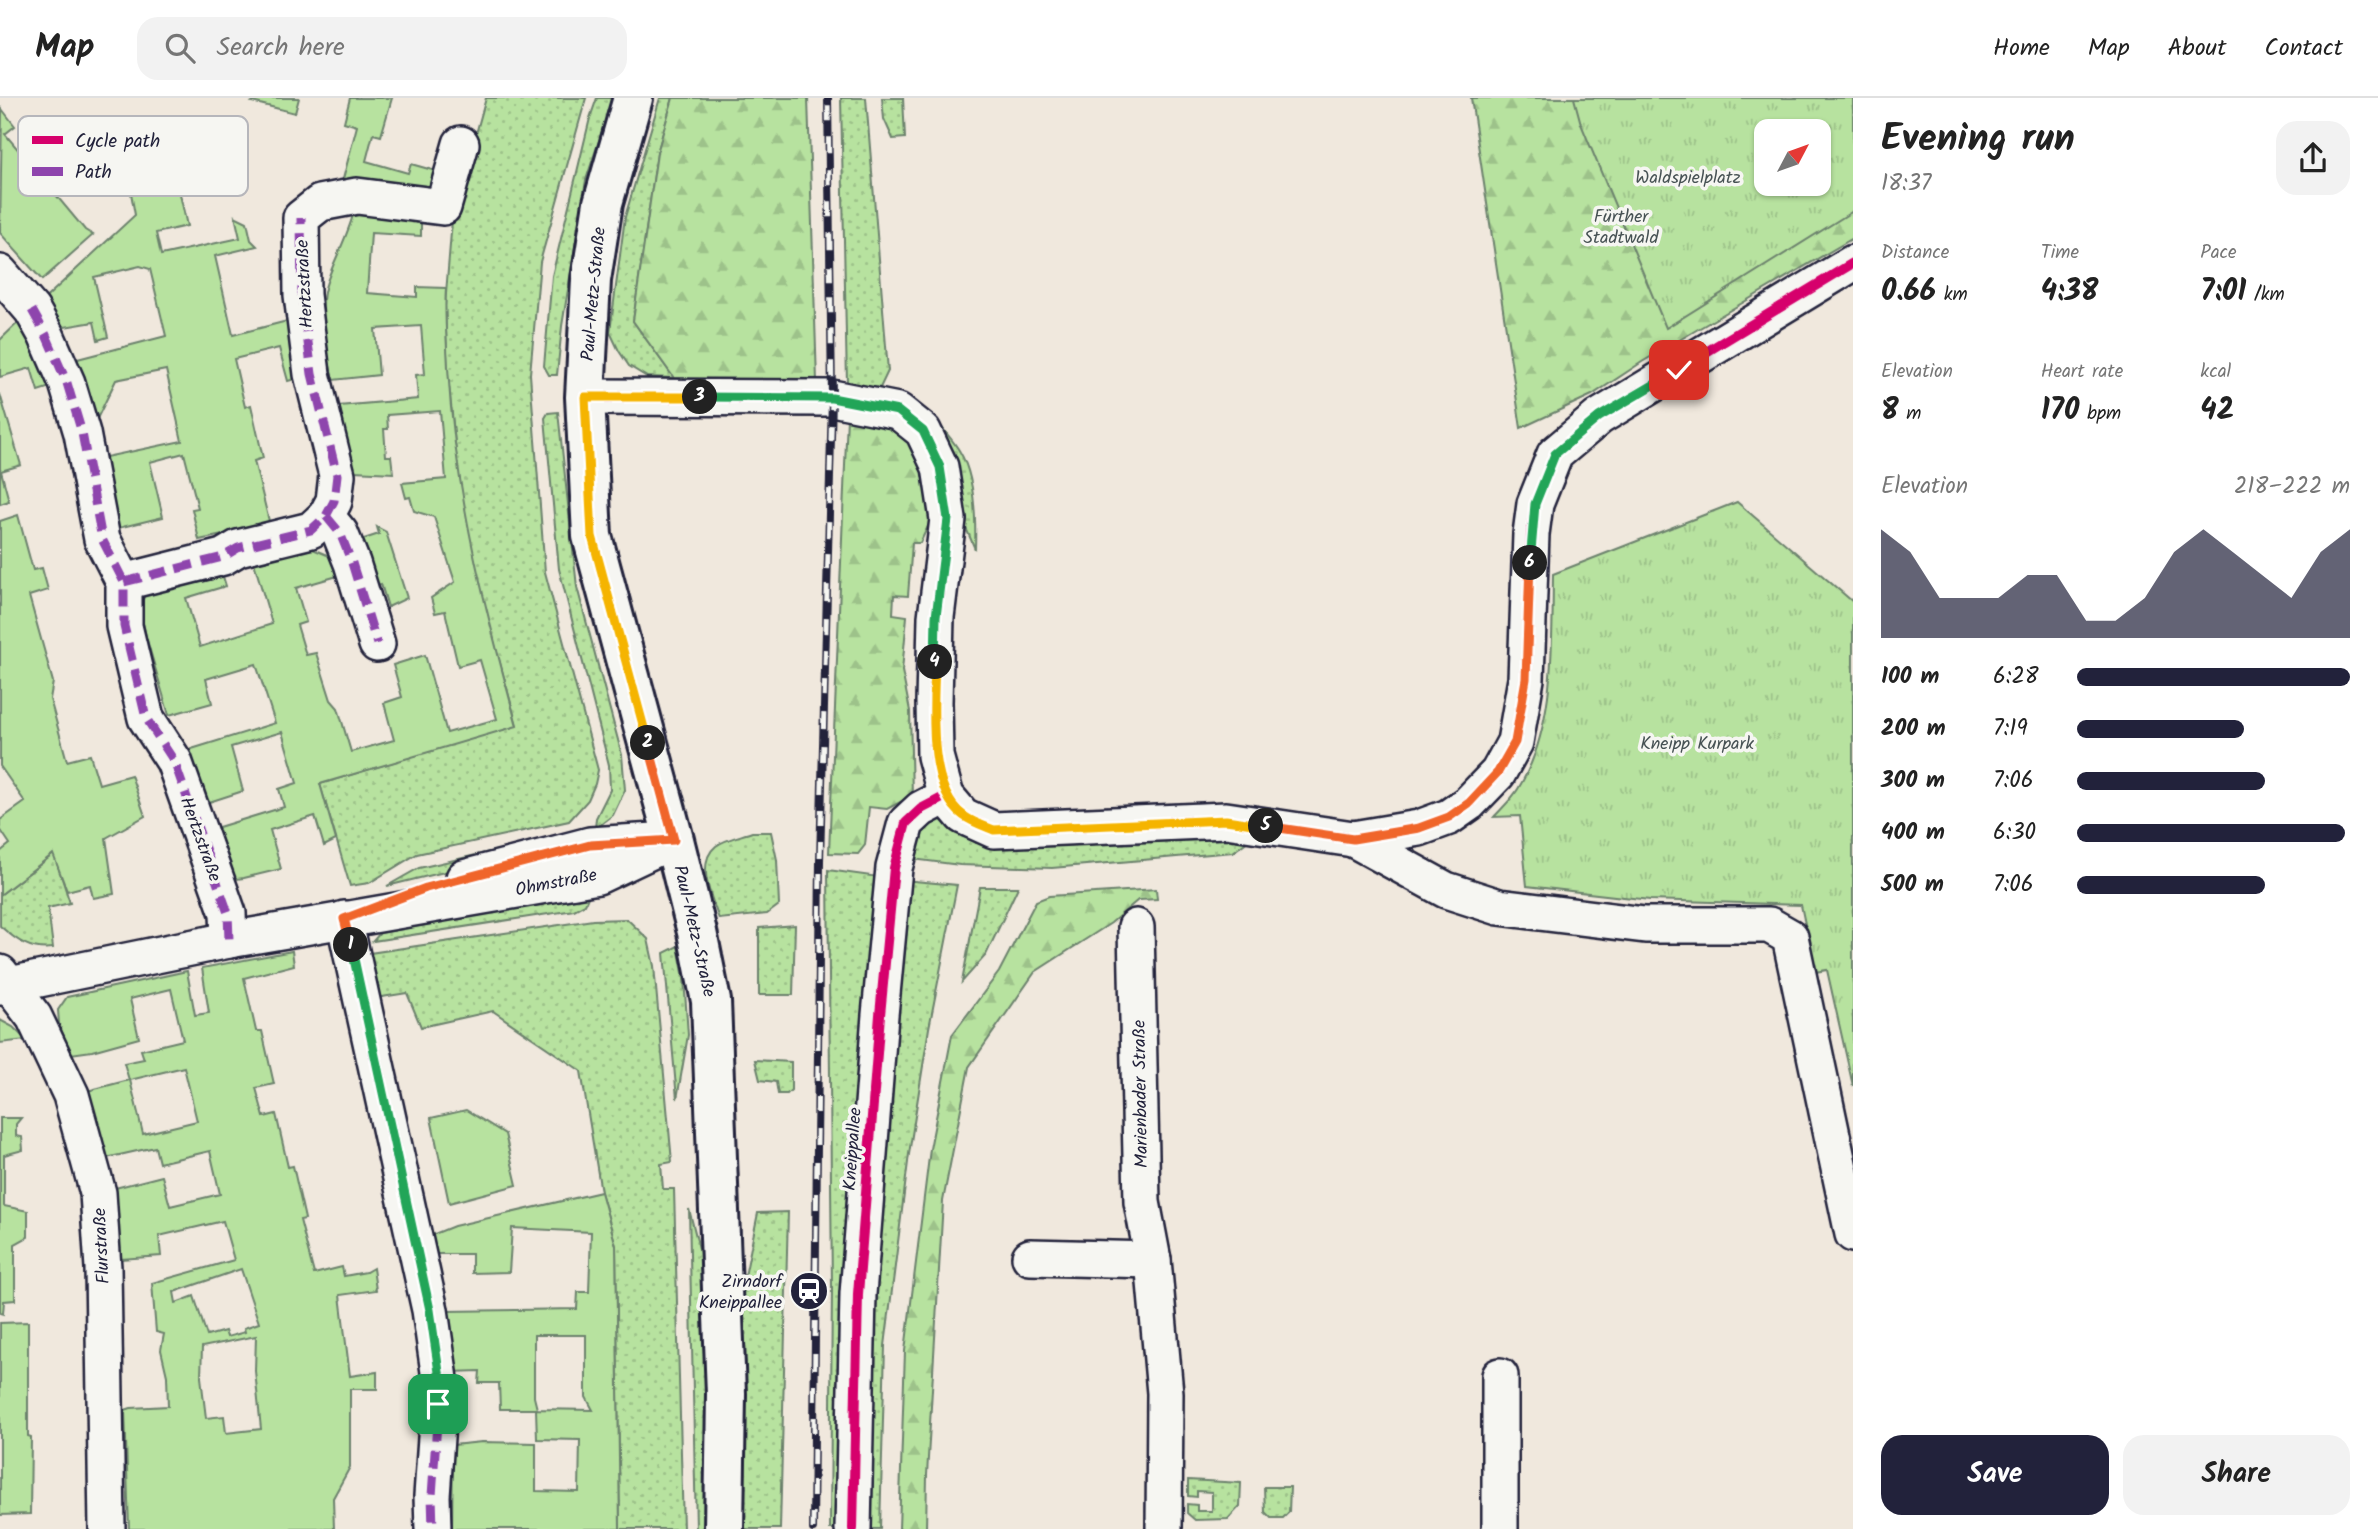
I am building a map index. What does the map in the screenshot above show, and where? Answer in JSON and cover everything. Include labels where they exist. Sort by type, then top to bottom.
[{"type":"street","name":"Paul-Metz-Straße","points":[[633,98],[601,216],[591,280],[585,397],[592,536],[674,840],[711,1001],[726,1394],[724,1529]]},
{"type":"street","name":"Hertzstraße","points":[[326,516],[334,501],[337,475],[312,374],[302,296],[301,218],[320,203],[357,196],[443,207],[461,144]]},
{"type":"street","points":[[585,397],[832,398],[898,411],[923,431],[940,467],[948,519],[936,617],[936,756],[946,796],[963,816],[994,830],[1226,820],[1353,839],[1419,828],[1449,817],[1469,803],[1498,772],[1515,742],[1526,679],[1531,534],[1535,504],[1555,454],[1599,417],[1853,264]]},
{"type":"street","name":"Hertzstraße","points":[[0,273],[32,310],[67,383],[82,433],[102,539],[124,582],[124,626],[146,718],[174,761],[228,913],[229,940]]},
{"type":"street","points":[[124,582],[223,557],[238,548],[311,530],[326,516],[340,533],[352,563],[377,645]]},
{"type":"street","name":"Kneippallee","points":[[853,1529],[859,1294],[894,868],[906,822],[921,809],[946,796]]},
{"type":"street","points":[[1353,839],[1446,890],[1499,907],[1645,925],[1769,925],[1790,937],[1853,1234]]},
{"type":"street","name":"Ohmstraße","points":[[2,981],[598,876],[674,840]]},
{"type":"street","points":[[344,919],[432,1324],[440,1379],[432,1496],[433,1529]]},
{"type":"street","name":"Marienbader Straße","points":[[1136,927],[1142,1202],[1153,1260],[1165,1393],[1164,1529]]},
{"type":"street","name":"Flurstraße","points":[[2,981],[34,1017],[71,1095],[98,1193],[103,1268],[107,1529]]},
{"type":"street","points":[[1030,1257],[1153,1260]]},
{"type":"street","points":[[1500,1376],[1500,1529]]},
{"type":"green space","points":[[258,98],[299,98],[295,113],[252,102]]},
{"type":"green space","points":[[350,98],[392,98],[381,136],[373,134],[366,161],[408,173],[411,164],[443,173],[440,186],[421,193],[343,179],[357,126],[344,122]]},
{"type":"green space","points":[[486,98],[586,98],[540,262],[530,374],[545,572],[598,770],[588,800],[569,821],[417,854],[369,883],[350,886],[320,784],[517,725],[483,601],[460,490],[448,376],[445,306],[452,220]]},
{"type":"green space","points":[[597,98],[613,98],[586,180],[562,326],[557,375],[549,375],[544,366],[552,276]]},
{"type":"green space","points":[[660,98],[673,98],[657,153],[633,321],[674,378],[647,377],[629,366],[610,332],[625,217]]},
{"type":"green space","points":[[673,98],[808,98],[817,382],[674,378],[633,321],[657,153]]},
{"type":"green space","points":[[841,98],[866,98],[888,371],[880,388],[847,383]]},
{"type":"green space","points":[[882,98],[903,98],[905,138],[893,139],[884,119]]},
{"type":"green space","name":"Fürther Stadtwald","points":[[1471,98],[1853,98],[1853,238],[1642,362],[1592,395],[1521,428]]},
{"type":"green space","name":"Waldspielplatz","points":[[1574,98],[1853,98],[1853,211],[1666,328],[1581,124]]},
{"type":"green space","points":[[2,109],[15,126],[5,134],[18,150],[18,196],[57,196],[85,230],[93,235],[42,280],[0,233]]},
{"type":"green space","points":[[132,196],[180,196],[187,226],[156,233],[161,255],[240,238],[235,216],[247,222],[251,240],[257,246],[215,256],[233,335],[295,319],[302,377],[288,381],[279,348],[234,359],[245,407],[251,405],[263,458],[254,461],[270,525],[199,540],[192,509],[198,508],[184,453],[150,462],[163,517],[110,530],[96,459],[182,441],[166,370],[116,380],[91,431],[66,362],[166,336],[150,269],[140,266],[94,277],[108,337],[98,340],[94,322],[53,329],[38,305],[135,215]]},
{"type":"green space","points":[[355,207],[421,215],[421,236],[371,233],[367,293],[417,297],[417,287],[446,288],[448,368],[464,504],[493,637],[517,726],[320,784],[336,840],[324,846],[315,816],[270,830],[281,869],[228,880],[209,830],[284,807],[279,789],[297,783],[282,732],[231,747],[243,791],[200,805],[182,752],[275,723],[256,664],[206,679],[212,703],[169,715],[140,608],[147,589],[220,567],[226,586],[186,598],[200,647],[272,624],[253,559],[308,547],[344,562],[348,573],[296,588],[306,622],[297,625],[306,655],[316,653],[331,700],[338,708],[351,752],[394,740],[384,703],[402,697],[393,665],[425,655],[447,733],[497,719],[480,660],[458,666],[445,611],[435,613],[431,598],[455,582],[434,517],[414,511],[410,497],[406,498],[402,483],[446,479],[440,411],[387,415],[388,429],[384,429],[386,456],[391,456],[393,473],[354,471],[339,406],[418,399],[416,375],[425,374],[421,326],[375,329],[379,375],[333,380],[325,334],[323,297]]},
{"type":"green space","points":[[26,315],[60,384],[38,391],[31,368],[0,377],[0,340]]},
{"type":"green space","points":[[0,394],[21,465],[1,471],[9,501],[0,504]]},
{"type":"green space","points":[[558,412],[577,587],[622,755],[625,790],[613,815],[595,829],[596,818],[610,790],[609,765],[559,569],[545,418],[548,413]]},
{"type":"green space","points":[[847,417],[871,421],[900,433],[921,454],[931,520],[920,543],[912,543],[908,596],[894,595],[893,614],[907,616],[902,671],[910,711],[912,796],[887,809],[869,807],[865,845],[858,854],[829,853]]},
{"type":"green space","points":[[937,421],[958,448],[969,474],[975,512],[975,549],[963,521]]},
{"type":"green space","name":"Kneipp Kurpark","points":[[1737,502],[1853,602],[1853,1086],[1827,970],[1815,972],[1801,905],[1650,900],[1527,886],[1520,816],[1494,817],[1518,789],[1530,765],[1546,712],[1552,656],[1553,574]]},
{"type":"green space","points":[[18,515],[33,570],[42,568],[48,590],[29,596],[53,682],[50,699],[67,761],[90,755],[99,784],[131,775],[145,816],[106,838],[114,894],[93,898],[90,885],[67,891],[53,854],[0,895],[0,852],[10,844],[0,829],[0,820],[25,802],[0,766],[0,521]]},
{"type":"green space","points":[[377,527],[386,532],[407,598],[388,607],[381,584],[369,587],[355,542],[379,534]]},
{"type":"green space","points":[[947,815],[976,843],[1042,844],[1216,833],[1248,841],[1233,852],[1052,868],[960,865],[904,858],[916,826]]},
{"type":"green space","points":[[752,832],[771,832],[777,860],[779,905],[767,914],[719,919],[707,881],[710,853],[724,841]]},
{"type":"green space","points":[[573,833],[579,839],[387,886],[419,868]]},
{"type":"green space","points":[[54,854],[70,903],[48,908],[53,948],[37,948],[18,940],[0,926],[0,895]]},
{"type":"green space","points":[[828,870],[886,878],[846,1529],[830,1529],[832,1288]]},
{"type":"green space","points":[[903,880],[957,885],[929,1028],[909,1154],[885,1346],[880,1529],[860,1529],[865,1294]]},
{"type":"green space","points":[[980,887],[1018,887],[986,955],[962,982]]},
{"type":"green space","points":[[1156,889],[1157,899],[1138,900],[1111,923],[1035,972],[969,1067],[943,1201],[926,1529],[899,1529],[905,1351],[930,1149],[952,1035],[999,972],[1036,901],[1049,896]]},
{"type":"green space","points":[[589,895],[585,904],[574,910],[373,941],[380,933]]},
{"type":"green space","points":[[627,919],[648,939],[654,966],[672,1162],[661,1164],[663,1189],[674,1189],[683,1529],[620,1529],[616,1246],[601,1192],[581,1071],[493,1011],[421,1027],[407,993],[375,998],[367,963],[370,953],[593,920]]},
{"type":"green space","points":[[795,925],[793,995],[759,995],[759,928]]},
{"type":"green space","points":[[678,946],[684,978],[688,1035],[677,1099],[664,953]]},
{"type":"green space","points":[[292,951],[294,965],[244,978],[256,1031],[262,1031],[274,1084],[256,1088],[264,1117],[276,1114],[288,1167],[293,1166],[305,1219],[300,1220],[314,1274],[342,1267],[344,1276],[373,1268],[376,1290],[340,1295],[350,1376],[377,1372],[377,1389],[350,1389],[350,1467],[333,1498],[334,1529],[129,1529],[125,1410],[168,1406],[167,1376],[161,1350],[164,1334],[156,1332],[152,1283],[234,1260],[223,1221],[159,1236],[161,1256],[121,1259],[115,1188],[162,1176],[170,1206],[220,1194],[210,1151],[159,1163],[155,1147],[106,1158],[87,1091],[129,1080],[124,1063],[144,1059],[141,1050],[183,1040],[171,989],[130,999],[139,1038],[92,1051],[71,1054],[59,1024],[58,1010],[67,997],[187,971],[195,1015],[209,1013],[202,968]],"holes":[[[184,1067],[197,1121],[143,1134],[130,1080]],[[241,1269],[259,1323],[244,1328],[245,1332],[227,1337],[225,1331],[207,1336],[194,1296],[176,1303],[174,1292]],[[256,1336],[255,1371],[261,1429],[226,1433],[224,1416],[206,1418],[201,1377],[202,1347]]]},
{"type":"green space","points":[[0,1020],[13,1027],[26,1040],[0,1043]]},
{"type":"green space","points":[[755,1060],[791,1062],[791,1090],[787,1094],[778,1094],[776,1082],[760,1080]]},
{"type":"green space","points":[[466,1110],[505,1134],[517,1185],[449,1203],[431,1118]]},
{"type":"green space","points":[[0,1118],[21,1118],[16,1124],[16,1136],[22,1137],[23,1150],[4,1155],[4,1206],[28,1211],[28,1237],[15,1244],[15,1300],[4,1301],[3,1314],[0,1313]]},
{"type":"green space","points":[[601,1192],[616,1246],[620,1529],[452,1529],[453,1445],[482,1442],[536,1443],[536,1491],[579,1492],[580,1440],[537,1439],[536,1409],[500,1409],[499,1383],[479,1383],[480,1371],[450,1372],[445,1311],[577,1309],[578,1292],[589,1292],[591,1232],[512,1228],[509,1272],[472,1273],[472,1254],[433,1254],[429,1236],[454,1226]],"holes":[[[534,1335],[586,1335],[586,1397],[593,1410],[537,1409],[534,1397]]]},
{"type":"green space","points":[[689,1209],[709,1288],[710,1529],[696,1529]]},
{"type":"green space","points":[[788,1212],[780,1529],[745,1529],[743,1286],[758,1213]]},
{"type":"green space","points":[[28,1322],[30,1514],[0,1515],[0,1323]]},
{"type":"green space","points":[[1188,1480],[1241,1483],[1240,1506],[1228,1519],[1195,1520],[1187,1513],[1187,1504],[1197,1505],[1197,1511],[1212,1511],[1212,1492],[1197,1491],[1197,1497],[1188,1496]]},
{"type":"green space","points":[[1264,1487],[1290,1487],[1289,1512],[1283,1518],[1271,1518],[1265,1512]]},
{"type":"railway","points":[[813,1529],[820,861],[832,398],[828,98]]},
{"type":"marked path","points":[[124,582],[223,557],[238,548],[311,530],[326,516],[334,501],[337,475],[312,374],[302,295],[301,218]]},
{"type":"marked path","points":[[32,310],[67,383],[82,433],[102,539],[124,582],[124,626],[146,718],[174,761],[228,913],[229,940]]},
{"type":"marked path","points":[[326,516],[340,533],[352,563],[377,644]]},
{"type":"marked path","points":[[344,919],[430,1310],[440,1379],[432,1496],[433,1529]]},
{"type":"cycle path","points":[[585,397],[832,398],[898,411],[923,431],[940,467],[948,519],[936,617],[935,756],[946,796],[963,816],[994,830],[1226,820],[1353,839],[1419,828],[1449,817],[1469,803],[1498,773],[1515,742],[1526,679],[1531,534],[1535,504],[1555,454],[1599,417],[1853,263]]},
{"type":"cycle path","points":[[853,1529],[858,1294],[894,868],[906,823],[921,809],[946,796]]},
{"type":"place","name":"Zirndorf Kneippallee","points":[[809,1291]]},
{"type":"route","points":[[438,1404],[440,1379],[430,1310],[344,919],[426,888],[590,845],[674,840],[592,536],[585,397],[832,398],[898,411],[923,431],[940,467],[948,519],[936,617],[936,756],[946,796],[963,816],[994,830],[1226,820],[1353,839],[1419,828],[1449,817],[1469,803],[1498,772],[1515,742],[1526,679],[1531,534],[1535,504],[1555,454],[1599,417],[1679,370]]}]
